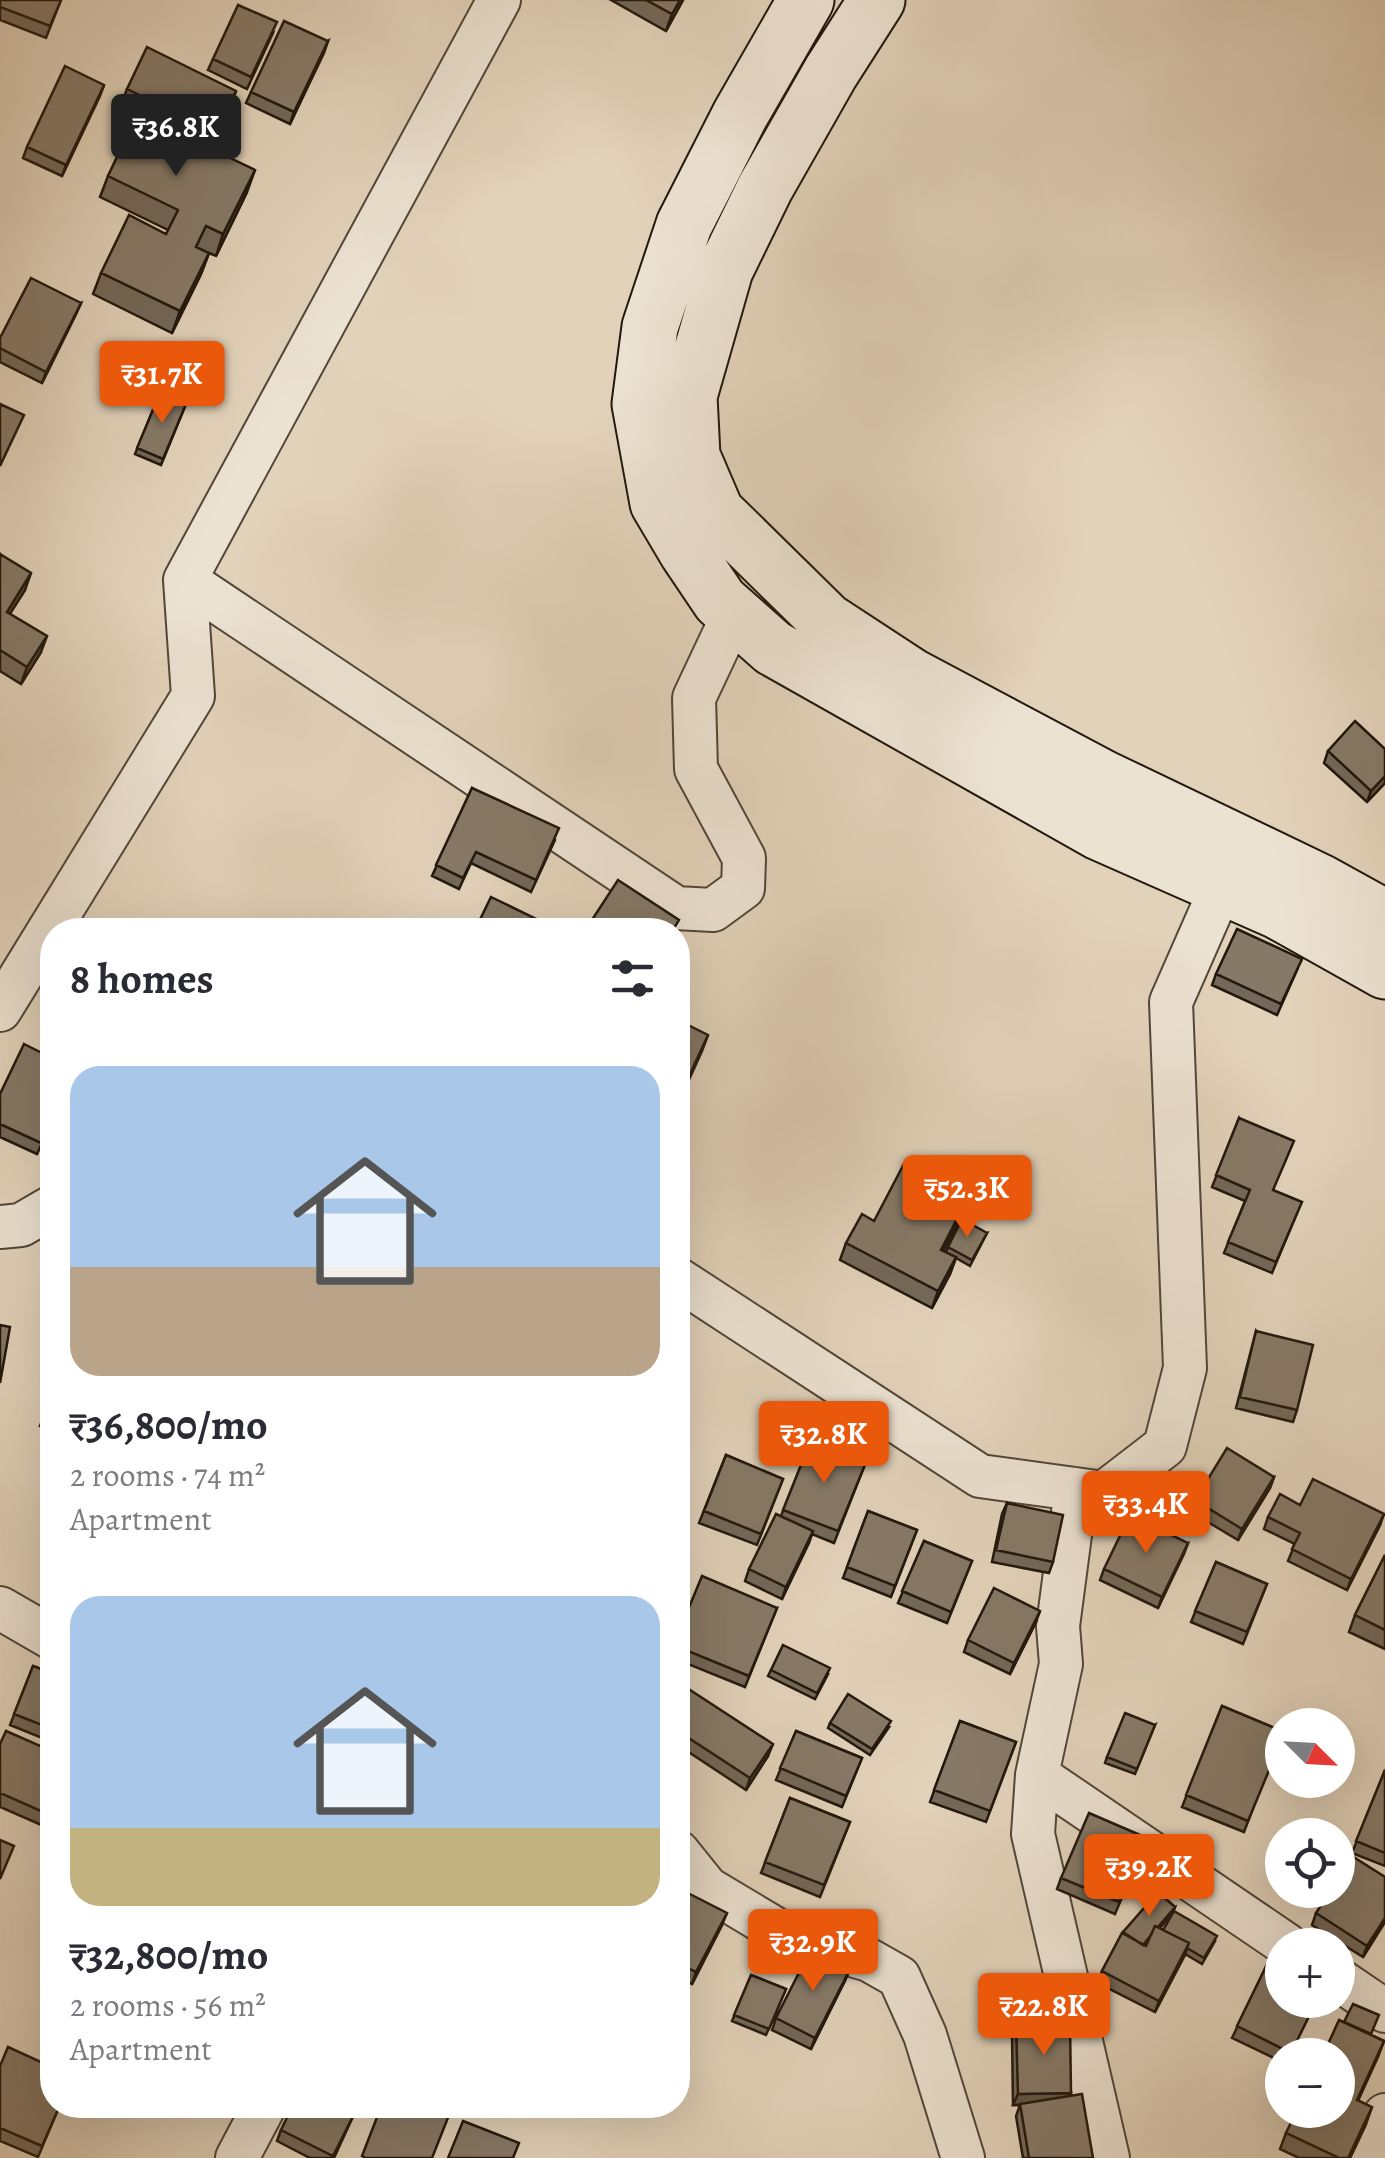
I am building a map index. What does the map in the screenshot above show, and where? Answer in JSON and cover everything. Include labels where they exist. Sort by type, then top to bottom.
[{"type":"main road","points":[[806,0],[684,225],[650,327],[640,404],[658,502],[687,552],[720,600],[773,648],[1099,832],[1234,866],[1385,918]]},
{"type":"main road","points":[[877,0],[765,188],[720,287],[689,396],[692,456],[716,512],[827,621],[911,676],[1103,778],[1234,866],[1278,911],[1385,971]]},
{"type":"street","points":[[57,918],[193,696],[185,580],[499,0]]},
{"type":"street","points":[[185,580],[676,908],[713,910],[743,888],[744,858],[696,769],[694,698],[734,613]]},
{"type":"street","points":[[690,1287],[980,1476],[1104,1493],[1165,1446],[1185,1368],[1171,1002],[1234,866]]},
{"type":"street","points":[[0,1010],[40,945]]},
{"type":"street","points":[[0,1227],[21,1225],[40,1214]]},
{"type":"street","points":[[1076,1489],[1058,1626],[1061,1664],[1037,1775],[1033,1834],[1108,2158]]},
{"type":"street","points":[[0,1608],[40,1631]]},
{"type":"street","points":[[1037,1775],[1265,1930]]},
{"type":"street","points":[[690,1867],[706,1888],[788,1937],[869,1960],[899,1977],[925,2035],[964,2158]]},
{"type":"street","points":[[1355,1991],[1385,2011]]},
{"type":"street","points":[[1365,2158],[1385,2115]]},
{"type":"street","points":[[237,2158],[258,2118]]},
{"type":"building","points":[[0,0],[61,0],[50,26],[0,7]]},
{"type":"building","points":[[646,0],[680,0],[672,14]]},
{"type":"building","points":[[238,5],[277,22],[251,77],[213,59]]},
{"type":"building","points":[[284,21],[328,41],[294,112],[251,92]]},
{"type":"building","points":[[147,47],[236,91],[221,122],[234,128],[222,154],[255,170],[223,234],[206,226],[196,247],[209,253],[180,311],[101,273],[129,215],[166,234],[178,210],[108,176],[139,111],[186,134],[192,121],[127,89]]},
{"type":"building","points":[[65,66],[104,85],[66,165],[27,147]]},
{"type":"building","points":[[31,278],[81,303],[46,372],[0,348],[0,338]]},
{"type":"building","points":[[160,393],[186,404],[163,459],[137,448]]},
{"type":"building","points":[[0,404],[24,415],[0,466]]},
{"type":"building","points":[[0,554],[31,573],[7,612],[47,636],[27,667],[0,650]]},
{"type":"building","points":[[1355,721],[1385,749],[1385,776],[1371,791],[1328,751]]},
{"type":"building","points":[[472,788],[559,828],[536,880],[476,852],[463,878],[436,865]]},
{"type":"building","points":[[618,880],[676,918],[593,918]]},
{"type":"building","points":[[491,897],[534,918],[481,918]]},
{"type":"building","points":[[1237,929],[1302,959],[1281,1004],[1216,974]]},
{"type":"building","points":[[690,1026],[708,1035],[690,1074]]},
{"type":"building","points":[[24,1044],[40,1052],[40,1143],[0,1124],[0,1094]]},
{"type":"building","points":[[1239,1118],[1294,1141],[1273,1190],[1302,1202],[1276,1262],[1228,1242],[1250,1190],[1216,1175]]},
{"type":"building","points":[[906,1160],[970,1194],[941,1250],[956,1257],[938,1291],[846,1243],[862,1214],[874,1221]]},
{"type":"building","points":[[962,1219],[987,1233],[972,1260],[948,1247]]},
{"type":"building","points":[[0,1325],[10,1327],[0,1383]]},
{"type":"building","points":[[1256,1331],[1313,1345],[1297,1410],[1240,1397]]},
{"type":"building","points":[[811,1440],[866,1462],[838,1531],[783,1510]]},
{"type":"building","points":[[1227,1448],[1274,1477],[1242,1529],[1195,1500]]},
{"type":"building","points":[[726,1455],[783,1479],[761,1534],[704,1511]]},
{"type":"building","points":[[1313,1479],[1384,1514],[1351,1579],[1292,1549],[1300,1533],[1268,1517],[1280,1494],[1300,1505]]},
{"type":"building","points":[[1007,1503],[1063,1515],[1053,1562],[996,1550]]},
{"type":"building","points":[[868,1511],[917,1530],[895,1586],[847,1567]]},
{"type":"building","points":[[776,1514],[813,1531],[786,1587],[749,1569]]},
{"type":"building","points":[[1130,1515],[1188,1543],[1162,1597],[1104,1569]]},
{"type":"building","points":[[924,1541],[972,1561],[951,1612],[902,1591]]},
{"type":"building","points":[[1385,1555],[1385,1630],[1355,1615]]},
{"type":"building","points":[[1216,1562],[1267,1584],[1247,1632],[1195,1611]]},
{"type":"building","points":[[702,1576],[777,1608],[749,1676],[690,1652],[690,1605]]},
{"type":"building","points":[[994,1588],[1040,1611],[1014,1663],[968,1640]]},
{"type":"building","points":[[783,1645],[830,1668],[817,1693],[771,1670]]},
{"type":"building","points":[[33,1666],[40,1669],[40,1724],[14,1714]]},
{"type":"building","points":[[690,1690],[773,1744],[750,1778],[690,1739]]},
{"type":"building","points":[[848,1694],[891,1721],[872,1749],[830,1723]]},
{"type":"building","points":[[1222,1706],[1265,1724],[1265,1780],[1248,1821],[1186,1795]]},
{"type":"building","points":[[1125,1713],[1155,1725],[1137,1769],[1107,1757]]},
{"type":"building","points":[[960,1721],[1016,1742],[990,1811],[934,1790]]},
{"type":"building","points":[[6,1731],[40,1746],[40,1811],[0,1793],[0,1744]]},
{"type":"building","points":[[796,1731],[862,1758],[846,1796],[780,1768]]},
{"type":"building","points":[[1385,1770],[1385,1853],[1356,1841]]},
{"type":"building","points":[[790,1798],[850,1822],[824,1885],[765,1862]]},
{"type":"building","points":[[1089,1813],[1147,1838],[1119,1902],[1061,1878]]},
{"type":"building","points":[[0,1840],[14,1846],[0,1879]]},
{"type":"building","points":[[1355,1858],[1385,1877],[1385,1918],[1367,1946],[1355,1938],[1355,1928],[1339,1928],[1316,1913],[1319,1908],[1355,1908]]},
{"type":"building","points":[[1158,1892],[1175,1907],[1155,1926],[1143,1945],[1123,1932]]},
{"type":"building","points":[[690,1894],[727,1913],[696,1972],[690,1969]]},
{"type":"building","points":[[1174,1911],[1217,1936],[1204,1958],[1187,1948],[1189,1943],[1163,1930]]},
{"type":"building","points":[[1155,1926],[1189,1943],[1159,2001],[1102,1971],[1122,1933],[1146,1946]]},
{"type":"building","points":[[811,1949],[850,1969],[815,2038],[776,2018]]},
{"type":"building","points":[[1265,1968],[1265,2018],[1308,2018],[1298,2038],[1265,2040],[1237,2026]]},
{"type":"building","points":[[751,1975],[786,1989],[769,2029],[734,2015]]},
{"type":"building","points":[[1355,2005],[1379,2015],[1371,2034],[1344,2022],[1346,2018],[1355,2018]]},
{"type":"building","points":[[1339,2020],[1384,2041],[1357,2100],[1372,2107],[1348,2158],[1339,2158],[1286,2133],[1288,2128],[1355,2128],[1355,2038],[1331,2038]]},
{"type":"building","points":[[1070,2023],[1071,2093],[1018,2094],[1016,2024]]},
{"type":"building","points":[[8,2047],[40,2062],[40,2118],[54,2118],[42,2146],[0,2128],[0,2066]]},
{"type":"building","points":[[1082,2094],[1093,2158],[1029,2158],[1020,2104]]},
{"type":"building","points":[[287,2118],[352,2118],[333,2156],[281,2130]]},
{"type":"building","points":[[377,2118],[448,2118],[432,2158],[362,2156]]},
{"type":"building","points":[[463,2121],[519,2143],[513,2158],[448,2158]]}]
